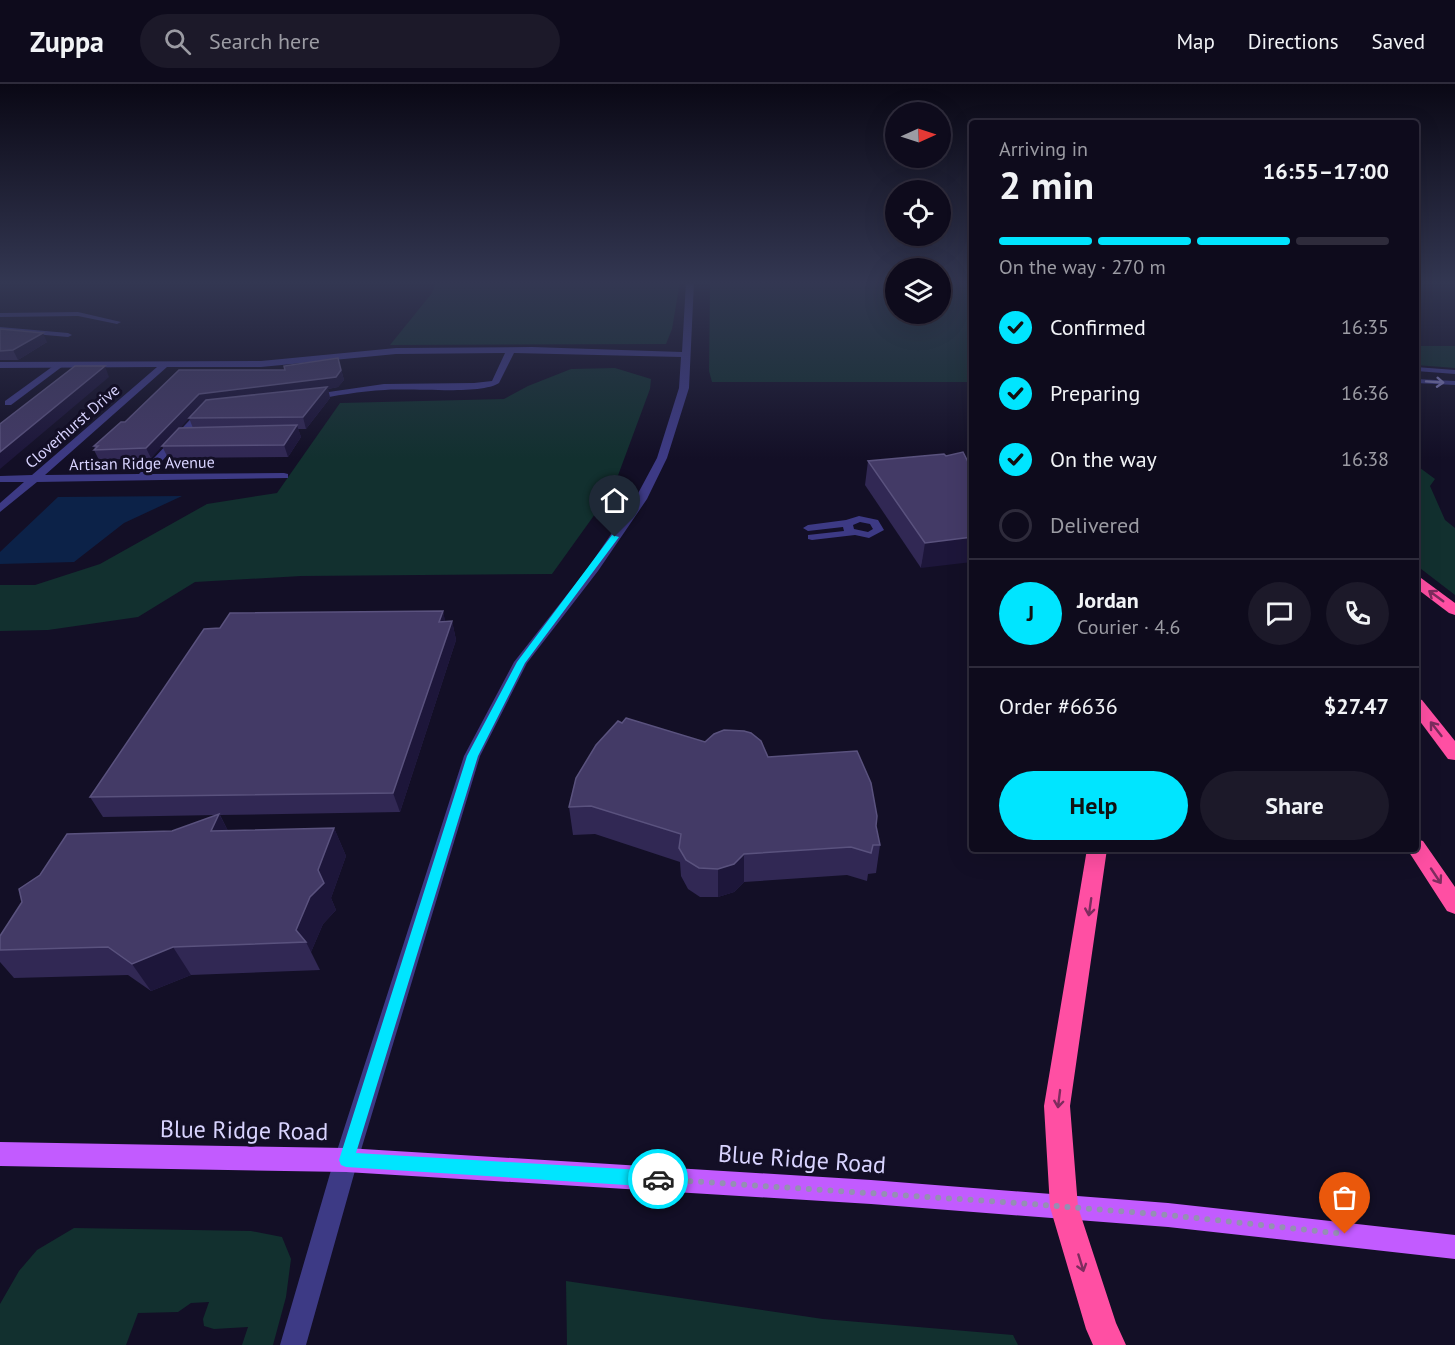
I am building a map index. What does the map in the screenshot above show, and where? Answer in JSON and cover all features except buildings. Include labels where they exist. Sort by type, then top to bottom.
[{"type":"highway","points":[[1419,583],[1455,610]]},
{"type":"highway","points":[[1419,708],[1455,753]]},
{"type":"highway","points":[[1419,851],[1455,905]]},
{"type":"highway","points":[[1097,852],[1057,1106],[1064,1207],[1102,1329],[1110,1345]]},
{"type":"main road","name":"Blue Ridge Road","points":[[0,1154],[346,1160],[871,1192],[1168,1215],[1455,1247]]},
{"type":"street","points":[[293,1345],[346,1160],[472,756],[521,662],[592,570],[646,489],[662,458],[684,388],[687,341]]},
{"type":"street","points":[[0,365],[261,364],[378,352],[511,350],[686,355]]},
{"type":"street","points":[[301,398],[384,387],[474,386],[495,383],[511,350]]},
{"type":"street","name":"Cloverhurst Drive","points":[[0,508],[164,365]]},
{"type":"street","points":[[142,477],[206,408],[212,407]]},
{"type":"street","name":"Artisan Ridge Avenue","points":[[0,479],[284,476]]},
{"type":"lane","points":[[9,403],[59,366]]},
{"type":"lane","points":[[1419,369],[1455,372]]},
{"type":"lane","points":[[1419,381],[1455,384]]},
{"type":"lane","points":[[182,435],[194,435]]},
{"type":"lane","points":[[810,533],[850,528]]},
{"type":"green space","points":[[393,341],[667,341],[666,344],[390,345]]},
{"type":"green space","points":[[709,341],[969,341],[969,382],[712,382],[709,371]]},
{"type":"green space","points":[[1419,346],[1455,346],[1455,368],[1419,365]]},
{"type":"green space","points":[[615,368],[651,379],[650,389],[613,489],[552,574],[301,576],[195,582],[138,617],[48,630],[0,631],[0,585],[35,585],[100,564],[207,504],[277,493],[340,403],[504,399],[528,386],[571,369]]},
{"type":"green space","points":[[1419,467],[1435,479],[1430,486],[1445,520],[1455,528],[1455,595],[1419,567]]},
{"type":"green space","points":[[74,1228],[251,1231],[282,1237],[291,1259],[286,1297],[273,1345],[242,1345],[248,1327],[214,1329],[204,1326],[203,1319],[209,1302],[191,1303],[178,1312],[138,1313],[126,1345],[0,1345],[0,1304],[19,1271],[37,1250]]},
{"type":"green space","points":[[566,1281],[823,1319],[1013,1335],[1018,1345],[567,1345]]},
{"type":"water","points":[[182,496],[124,523],[74,562],[0,564],[0,552],[58,497]]},
{"type":"way so far","points":[[658,1179],[871,1192],[1168,1215],[1345,1234]]},
{"type":"route","points":[[615,537],[521,662],[472,756],[346,1160],[658,1179]]}]
